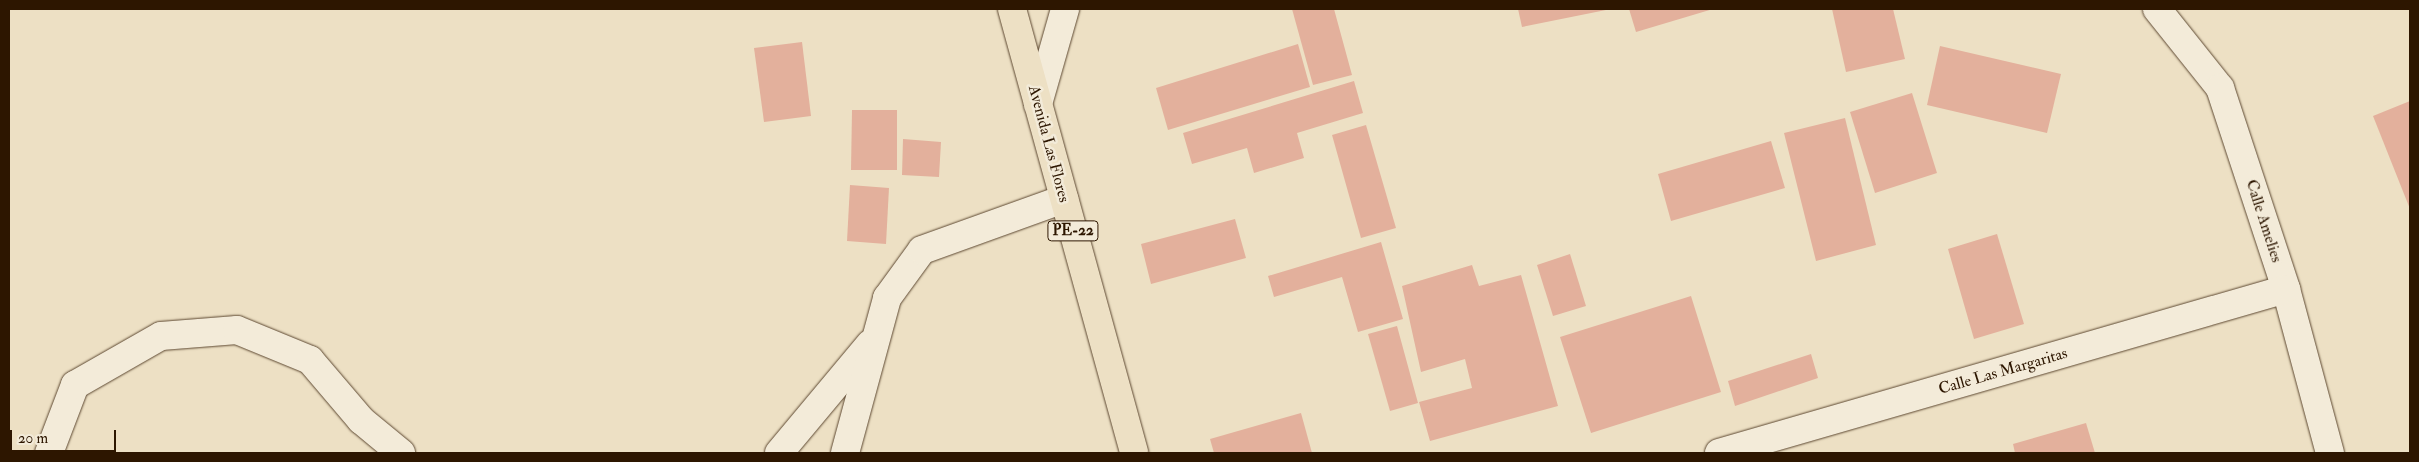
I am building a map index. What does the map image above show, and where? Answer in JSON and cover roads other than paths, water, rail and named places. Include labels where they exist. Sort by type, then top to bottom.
[{"type":"highway","name":"Avenida Las Flores","points":[[1012,9],[1134,453]]},
{"type":"street","points":[[1038,104],[1065,9]]},
{"type":"street","name":"Calle Amelies","points":[[2157,9],[2220,88],[2286,289],[2330,453]]},
{"type":"street","points":[[845,453],[874,339],[887,298],[922,250],[1064,199]]},
{"type":"street","name":"Calle Las Margaritas","points":[[1720,453],[2286,289]]},
{"type":"street","points":[[49,453],[75,385],[161,336],[237,330],[310,360],[361,420],[401,453]]},
{"type":"street","points":[[779,453],[874,339]]}]
